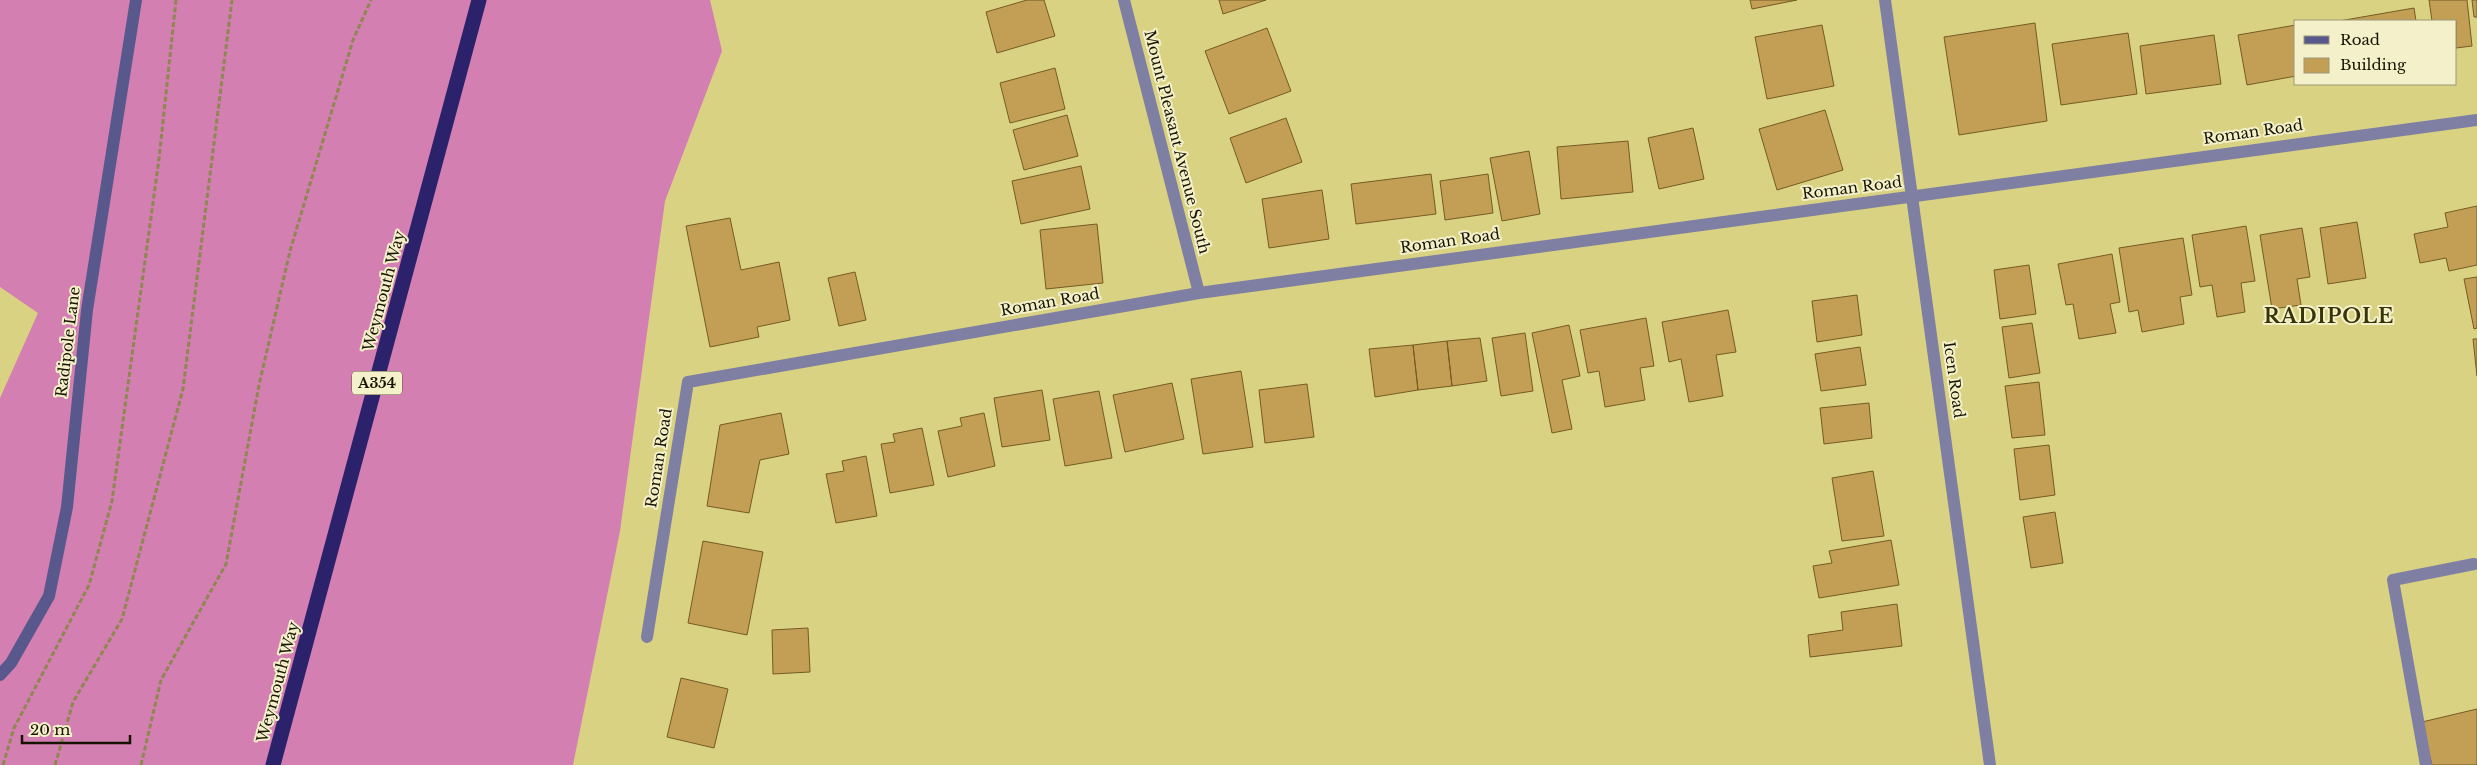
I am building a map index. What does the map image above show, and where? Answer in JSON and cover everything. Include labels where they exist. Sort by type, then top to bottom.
[{"type":"highway","name":"Weymouth Way","points":[[273,765],[479,0]]},
{"type":"street","name":"Radipole Lane","points":[[0,675],[11,663],[49,596],[67,507],[87,310],[136,0]]},
{"type":"street","name":"Mount Pleasant Avenue South","points":[[1124,0],[1199,293]]},
{"type":"street","name":"Icen Road","points":[[1885,0],[1990,765]]},
{"type":"street","name":"Roman Road","points":[[647,637],[688,382],[1199,293],[2477,120]]},
{"type":"street","points":[[2426,765],[2393,580],[2474,564]]},
{"type":"path","points":[[3,765],[14,728],[89,585],[112,501],[159,158],[176,0]]},
{"type":"path","points":[[55,765],[73,702],[122,619],[183,389],[232,0]]},
{"type":"path","points":[[140,765],[161,680],[226,564],[259,386],[290,251],[353,40],[370,0]]},
{"type":"shaded area","points":[[0,0],[710,0],[722,51],[665,201],[620,531],[573,765],[0,765],[0,398],[38,313],[0,287]]},
{"type":"building","points":[[1027,0],[1044,0],[1055,36],[997,53],[986,12]]},
{"type":"building","points":[[1219,0],[1266,0],[1223,14]]},
{"type":"building","points":[[1750,0],[1797,0],[1752,9]]},
{"type":"building","points":[[2429,0],[2467,0],[2472,46],[2457,48],[2457,20],[2432,20]]},
{"type":"building","points":[[2472,0],[2477,0],[2477,17],[2474,17]]},
{"type":"building","points":[[2414,8],[2416,20],[2345,20]]},
{"type":"building","points":[[2035,23],[2047,121],[1959,135],[1944,37]]},
{"type":"building","points":[[1822,25],[1834,86],[1767,99],[1755,37]]},
{"type":"building","points":[[2294,25],[2294,76],[2247,85],[2238,35]]},
{"type":"building","points":[[1267,28],[1291,91],[1229,114],[1205,51]]},
{"type":"building","points":[[2128,33],[2137,94],[2061,105],[2052,44]]},
{"type":"building","points":[[2214,35],[2221,84],[2146,94],[2140,46]]},
{"type":"building","points":[[1055,68],[1065,109],[1010,123],[1000,83]]},
{"type":"building","points":[[1825,110],[1843,170],[1777,190],[1759,129]]},
{"type":"building","points":[[1067,115],[1078,156],[1024,170],[1013,130]]},
{"type":"building","points":[[1286,118],[1302,162],[1246,183],[1230,138]]},
{"type":"building","points":[[1693,128],[1704,179],[1659,189],[1648,138]]},
{"type":"building","points":[[1628,141],[1633,192],[1561,199],[1557,147]]},
{"type":"building","points":[[1529,151],[1540,214],[1502,221],[1490,158]]},
{"type":"building","points":[[1081,166],[1090,209],[1021,224],[1012,181]]},
{"type":"building","points":[[1431,174],[1436,214],[1356,224],[1351,184]]},
{"type":"building","points":[[1488,174],[1493,213],[1445,220],[1440,181]]},
{"type":"building","points":[[1322,190],[1329,239],[1269,248],[1262,199]]},
{"type":"building","points":[[2477,206],[2477,265],[2449,271],[2446,258],[2420,263],[2414,234],[2448,227],[2445,213]]},
{"type":"building","points":[[730,218],[741,270],[779,262],[790,320],[757,327],[759,337],[710,347],[686,226]]},
{"type":"building","points":[[2357,222],[2366,278],[2328,284],[2320,228]]},
{"type":"building","points":[[1097,224],[1103,283],[1046,289],[1040,230]]},
{"type":"building","points":[[2246,226],[2255,281],[2241,283],[2245,312],[2217,317],[2212,285],[2200,287],[2192,235]]},
{"type":"building","points":[[2302,228],[2310,277],[2297,279],[2301,305],[2272,309],[2260,235]]},
{"type":"building","points":[[2183,238],[2192,295],[2180,297],[2184,324],[2142,332],[2138,310],[2129,312],[2119,248]]},
{"type":"building","points":[[2112,254],[2120,302],[2110,304],[2116,333],[2079,339],[2073,304],[2066,305],[2058,264]]},
{"type":"building","points":[[2029,265],[2036,314],[2000,319],[1994,270]]},
{"type":"building","points":[[855,272],[866,320],[839,326],[828,278]]},
{"type":"building","points":[[2477,277],[2477,328],[2474,329],[2464,279]]},
{"type":"building","points":[[1857,295],[1862,335],[1817,342],[1812,301]]},
{"type":"building","points":[[1728,310],[1736,352],[1716,355],[1723,396],[1689,402],[1681,359],[1669,362],[1662,322]]},
{"type":"building","points":[[1646,318],[1654,366],[1640,368],[1645,400],[1605,407],[1599,371],[1588,373],[1580,330]]},
{"type":"building","points":[[2032,323],[2040,373],[2009,378],[2002,327]]},
{"type":"building","points":[[1569,325],[1580,376],[1562,380],[1572,429],[1552,433],[1532,333]]},
{"type":"building","points":[[1525,333],[1533,391],[1501,396],[1492,338]]},
{"type":"building","points":[[1480,338],[1487,381],[1452,386],[1447,341]]},
{"type":"building","points":[[2473,339],[2477,339],[2477,376]]},
{"type":"building","points":[[1447,341],[1452,386],[1418,390],[1413,345]]},
{"type":"building","points":[[1413,345],[1418,390],[1375,397],[1369,349]]},
{"type":"building","points":[[1860,347],[1866,385],[1821,391],[1815,354]]},
{"type":"building","points":[[1241,371],[1253,447],[1203,454],[1191,379]]},
{"type":"building","points":[[2039,382],[2045,435],[2012,438],[2005,386]]},
{"type":"building","points":[[1172,383],[1184,439],[1125,452],[1113,395]]},
{"type":"building","points":[[1307,384],[1314,437],[1265,443],[1259,390]]},
{"type":"building","points":[[1042,390],[1050,440],[1002,447],[994,398]]},
{"type":"building","points":[[1099,391],[1112,458],[1065,466],[1053,399]]},
{"type":"building","points":[[1869,403],[1872,438],[1824,444],[1820,408]]},
{"type":"building","points":[[781,413],[789,454],[760,460],[749,513],[707,506],[720,425]]},
{"type":"building","points":[[984,413],[995,466],[948,477],[938,431],[962,426],[960,418]]},
{"type":"building","points":[[922,428],[934,485],[890,493],[881,444],[895,442],[893,434]]},
{"type":"building","points":[[2049,445],[2055,495],[2020,500],[2014,449]]},
{"type":"building","points":[[866,456],[877,516],[836,523],[826,474],[844,471],[842,461]]},
{"type":"building","points":[[1873,471],[1884,536],[1842,541],[1832,478]]},
{"type":"building","points":[[2055,512],[2063,563],[2031,568],[2023,517]]},
{"type":"building","points":[[1891,540],[1899,585],[1819,598],[1813,566],[1832,563],[1829,551]]},
{"type":"building","points":[[703,541],[763,552],[747,635],[688,623]]},
{"type":"building","points":[[1897,604],[1902,646],[1810,657],[1808,635],[1843,630],[1841,612]]},
{"type":"building","points":[[808,628],[810,672],[773,674],[772,630]]},
{"type":"building","points":[[681,678],[728,689],[714,748],[667,737]]},
{"type":"building","points":[[2477,709],[2477,765],[2432,765],[2422,722]]},
{"type":"district","name":"RADIPOLE","points":[[2329,316]]}]
